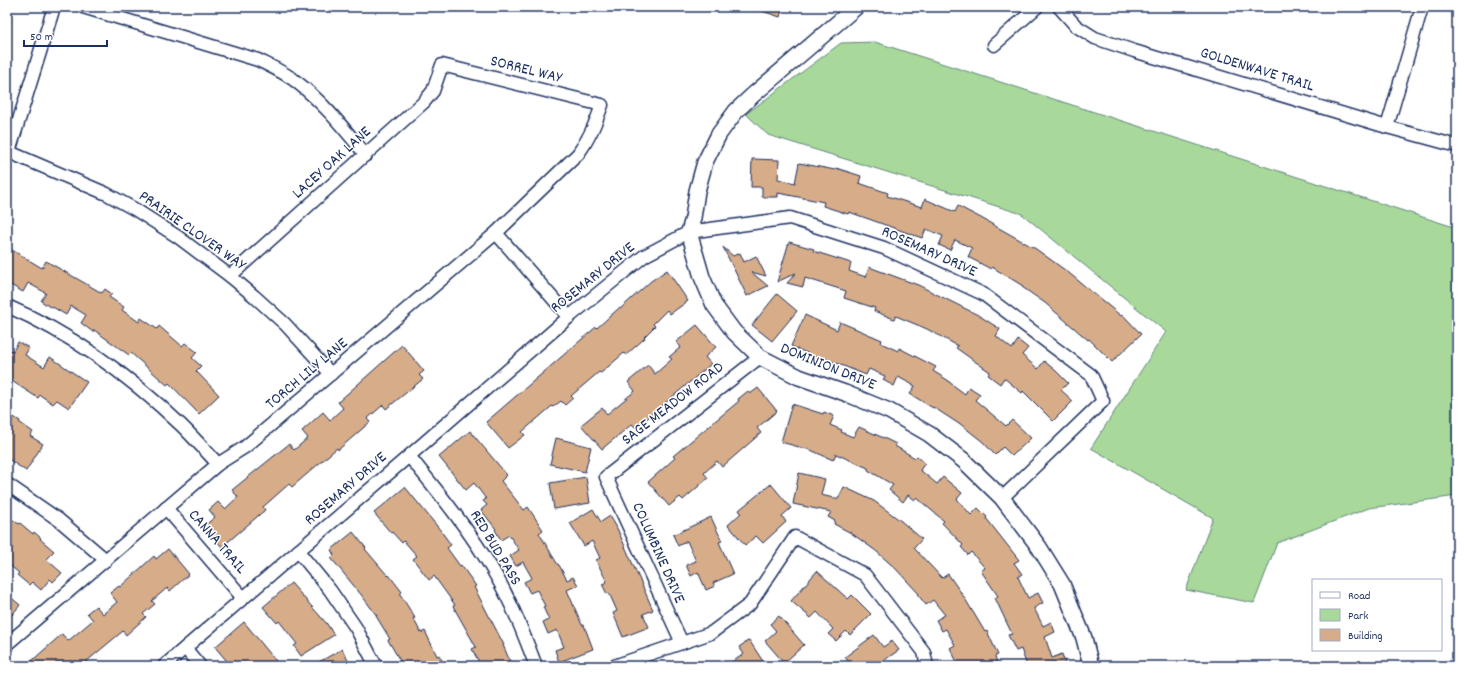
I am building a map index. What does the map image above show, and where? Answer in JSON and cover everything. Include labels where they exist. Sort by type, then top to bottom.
[{"type":"street","name":"PRAIRIE CLOVER WAY","points":[[54,7],[9,152],[107,194],[136,210],[178,237],[230,276],[285,324],[331,374]]},
{"type":"street","points":[[83,7],[258,60],[278,70],[298,82],[315,98],[366,155]]},
{"type":"street","name":"DOMINION DRIVE","points":[[856,7],[752,95],[736,111],[719,134],[705,162],[696,191],[693,218],[689,232],[702,277],[714,305],[734,332],[760,357],[799,377],[845,393],[889,411],[929,434],[963,460],[1002,498],[1039,547],[1062,584],[1084,638],[1090,666]]},
{"type":"street","points":[[994,45],[1037,7]]},
{"type":"street","name":"GOLDENWAVE TRAIL","points":[[1059,7],[1076,26],[1095,38],[1387,127],[1457,146]]},
{"type":"street","points":[[1387,127],[1422,7]]},
{"type":"street","name":"LACEY OAK LANE","points":[[230,276],[424,102],[433,91],[442,65]]},
{"type":"street","name":"SORREL WAY","points":[[442,65],[602,105]]},
{"type":"street","name":"TORCH LILY LANE","points":[[7,644],[218,464],[245,447],[496,233],[578,154],[596,125],[602,105]]},
{"type":"street","name":"ROSEMARY DRIVE","points":[[164,666],[409,456],[568,317],[644,256],[689,232],[790,218],[884,248],[983,294],[1090,376],[1103,401],[1002,498]]},
{"type":"street","points":[[496,233],[568,317]]},
{"type":"street","points":[[7,306],[54,329],[105,361],[142,390],[182,426],[218,464]]},
{"type":"street","name":"SAGE MEADOW ROAD","points":[[606,476],[760,357]]},
{"type":"street","name":"RED BUD PASS","points":[[409,456],[463,524],[495,574],[519,623],[536,666]]},
{"type":"street","name":"COLUMBINE DRIVE","points":[[606,476],[682,643]]},
{"type":"street","points":[[7,484],[59,520],[106,560]]},
{"type":"street","name":"CANNA TRAIL","points":[[166,508],[243,598]]},
{"type":"street","points":[[614,666],[711,633],[750,604],[795,537],[866,575],[924,652],[927,666]]},
{"type":"street","points":[[298,551],[330,590],[356,628],[376,666]]},
{"type":"street","points":[[185,648],[200,666]]},
{"type":"green space","points":[[875,42],[1457,228],[1457,496],[1369,508],[1277,543],[1254,603],[1186,590],[1213,518],[1091,448],[1166,332],[1022,214],[768,135],[746,114],[841,43]]},
{"type":"building","points":[[756,7],[783,7],[780,17],[756,9]]},
{"type":"building","points":[[752,159],[779,160],[778,179],[795,183],[799,163],[835,170],[836,168],[861,176],[859,183],[888,193],[887,196],[922,207],[925,199],[955,212],[958,206],[1036,249],[1069,273],[1121,316],[1123,315],[1141,334],[1112,362],[1089,339],[1088,340],[1045,303],[1022,287],[1023,286],[992,267],[991,269],[968,257],[972,248],[955,240],[950,250],[939,245],[943,236],[926,229],[922,238],[849,212],[848,214],[823,206],[824,202],[778,193],[778,197],[762,197],[762,187],[751,187]]},
{"type":"building","points":[[789,242],[814,249],[813,251],[851,263],[849,271],[866,277],[869,267],[918,285],[978,315],[1000,329],[996,336],[1012,349],[1018,340],[1028,348],[1022,355],[1038,369],[1044,361],[1056,371],[1068,383],[1061,390],[1073,401],[1053,421],[1023,391],[1022,393],[1004,378],[1000,384],[988,375],[990,372],[956,348],[958,346],[927,329],[896,316],[894,319],[874,311],[875,308],[844,298],[846,291],[805,278],[803,287],[787,283],[796,273],[777,282]]},
{"type":"building","points":[[7,247],[42,268],[46,261],[102,293],[105,289],[112,294],[109,297],[124,307],[122,310],[139,322],[141,318],[157,329],[159,326],[182,346],[185,343],[197,352],[192,358],[201,366],[196,371],[219,395],[199,414],[169,383],[167,385],[131,353],[129,355],[94,330],[93,332],[81,323],[86,315],[71,306],[66,315],[51,306],[50,307],[41,301],[46,293],[28,283],[23,292],[7,283]]},
{"type":"building","points":[[723,247],[733,256],[740,253],[744,262],[756,256],[766,276],[751,272],[768,286],[747,296]]},
{"type":"building","points":[[667,270],[688,301],[670,314],[667,310],[653,324],[655,326],[644,337],[645,338],[626,355],[624,353],[601,373],[599,372],[571,396],[573,398],[565,405],[561,401],[553,407],[552,406],[522,432],[525,435],[508,448],[486,422],[596,327],[597,328],[619,308],[620,309],[651,281]]},
{"type":"building","points":[[777,294],[797,311],[772,341],[752,325]]},
{"type":"building","points":[[805,315],[837,330],[840,322],[882,340],[881,343],[898,351],[899,348],[936,367],[933,371],[949,381],[965,394],[969,387],[980,394],[975,400],[1006,426],[1012,420],[1031,438],[1012,456],[1003,447],[995,455],[983,442],[959,423],[910,394],[915,386],[898,377],[894,386],[883,380],[885,376],[869,369],[866,375],[821,357],[820,359],[791,346]]},
{"type":"building","points":[[697,325],[716,347],[705,357],[711,364],[636,428],[632,424],[602,449],[581,425],[602,408],[607,414],[635,391],[628,382],[648,365],[655,374],[672,359],[669,357],[681,347],[676,342]]},
{"type":"building","points":[[18,342],[29,348],[25,355],[44,367],[50,357],[87,382],[69,408],[57,400],[53,404],[40,395],[38,398],[7,378],[7,348],[13,351]]},
{"type":"building","points":[[402,345],[424,371],[419,375],[423,379],[386,409],[383,405],[367,419],[370,422],[292,487],[289,484],[263,507],[265,510],[222,547],[204,526],[215,517],[209,510],[218,502],[225,509],[238,497],[232,490],[289,444],[294,450],[308,438],[302,431],[323,412],[330,420],[343,408],[338,402]]},
{"type":"building","points":[[758,388],[777,411],[757,428],[761,433],[722,467],[717,461],[704,473],[708,478],[683,500],[680,497],[669,506],[648,482],[675,458],[673,456],[739,401],[738,399],[748,391],[750,394]]},
{"type":"building","points":[[792,404],[834,416],[830,425],[853,437],[859,427],[896,444],[895,446],[915,458],[917,456],[925,463],[920,470],[937,484],[943,477],[962,493],[957,499],[971,515],[978,508],[987,517],[986,518],[1019,560],[1014,563],[1022,574],[1018,577],[1028,598],[1038,593],[1043,603],[1034,608],[1043,626],[1051,622],[1055,632],[1045,637],[1052,658],[1062,654],[1066,666],[1027,666],[1021,649],[1016,651],[1008,635],[1012,634],[995,598],[998,596],[981,571],[985,568],[971,552],[968,555],[961,547],[963,545],[942,523],[944,521],[917,498],[915,500],[908,495],[903,502],[889,490],[893,485],[868,470],[868,468],[836,454],[833,460],[806,448],[781,442]]},
{"type":"building","points":[[7,413],[20,421],[19,422],[33,432],[30,436],[43,444],[26,471],[7,458]]},
{"type":"building","points":[[470,431],[507,475],[501,481],[524,510],[528,507],[543,530],[539,533],[567,580],[573,577],[578,585],[567,590],[582,625],[584,625],[593,649],[559,662],[555,650],[564,647],[557,630],[548,634],[543,622],[549,620],[543,607],[545,606],[537,590],[530,593],[524,582],[532,578],[523,562],[516,566],[510,556],[519,550],[509,535],[501,540],[495,530],[496,529],[481,510],[487,505],[483,501],[486,499],[474,483],[466,490],[439,457]]},
{"type":"building","points":[[556,438],[591,447],[585,472],[550,464]]},
{"type":"building","points":[[799,473],[825,479],[821,495],[838,499],[844,487],[874,501],[922,539],[914,548],[942,578],[948,574],[985,632],[987,631],[998,655],[995,656],[998,666],[959,666],[950,648],[955,645],[946,629],[942,631],[936,620],[945,615],[933,600],[926,605],[918,595],[919,594],[896,569],[876,551],[851,533],[834,524],[835,521],[828,517],[831,512],[793,504]]},
{"type":"building","points":[[586,477],[590,503],[554,509],[550,483]]},
{"type":"building","points":[[771,484],[791,508],[782,516],[786,522],[763,543],[756,536],[745,545],[728,525],[741,513],[739,510]]},
{"type":"building","points":[[405,487],[441,531],[451,545],[447,548],[476,586],[474,587],[504,645],[512,666],[481,666],[472,649],[476,647],[453,606],[455,605],[434,576],[429,580],[413,559],[417,556],[404,541],[402,543],[392,532],[391,533],[374,513]]},
{"type":"building","points":[[593,509],[601,522],[610,516],[616,526],[653,610],[643,614],[649,627],[623,637],[613,613],[617,611],[609,593],[607,594],[602,584],[607,582],[596,560],[600,558],[592,541],[584,546],[570,523]]},
{"type":"building","points":[[7,516],[19,524],[20,523],[33,534],[34,532],[54,551],[46,559],[62,573],[53,582],[50,579],[41,590],[32,582],[29,585],[17,575],[19,573],[7,563]]},
{"type":"building","points":[[711,517],[722,541],[719,542],[733,574],[713,583],[715,586],[706,590],[698,572],[691,576],[686,565],[696,561],[687,541],[678,546],[673,535]]},
{"type":"building","points":[[353,532],[366,548],[365,549],[388,576],[389,575],[402,592],[400,594],[415,618],[413,618],[421,633],[425,631],[437,656],[439,655],[445,666],[403,666],[388,640],[390,639],[377,616],[331,558],[334,555],[331,550]]},
{"type":"building","points":[[168,549],[189,574],[170,591],[167,588],[152,601],[155,604],[143,614],[146,617],[126,635],[123,631],[81,666],[26,666],[62,634],[68,641],[93,620],[87,613],[96,606],[103,614],[117,602],[110,593],[119,586],[120,587],[154,556],[156,559]]},
{"type":"building","points":[[817,571],[848,599],[852,595],[871,614],[850,635],[846,631],[836,641],[828,634],[833,629],[817,612],[811,618],[791,601]]},
{"type":"building","points":[[291,583],[327,624],[334,635],[301,656],[294,646],[297,644],[279,621],[277,623],[263,607]]},
{"type":"building","points":[[7,594],[20,605],[7,621]]},
{"type":"building","points":[[779,616],[804,645],[784,663],[765,641],[776,631],[770,624]]},
{"type":"building","points":[[244,622],[276,661],[270,666],[231,666],[215,647]]},
{"type":"building","points":[[874,635],[883,647],[892,641],[899,650],[876,666],[852,666],[845,657]]},
{"type":"building","points":[[749,640],[766,666],[726,666],[744,654],[739,647]]},
{"type":"building","points":[[342,649],[351,666],[312,666]]}]
